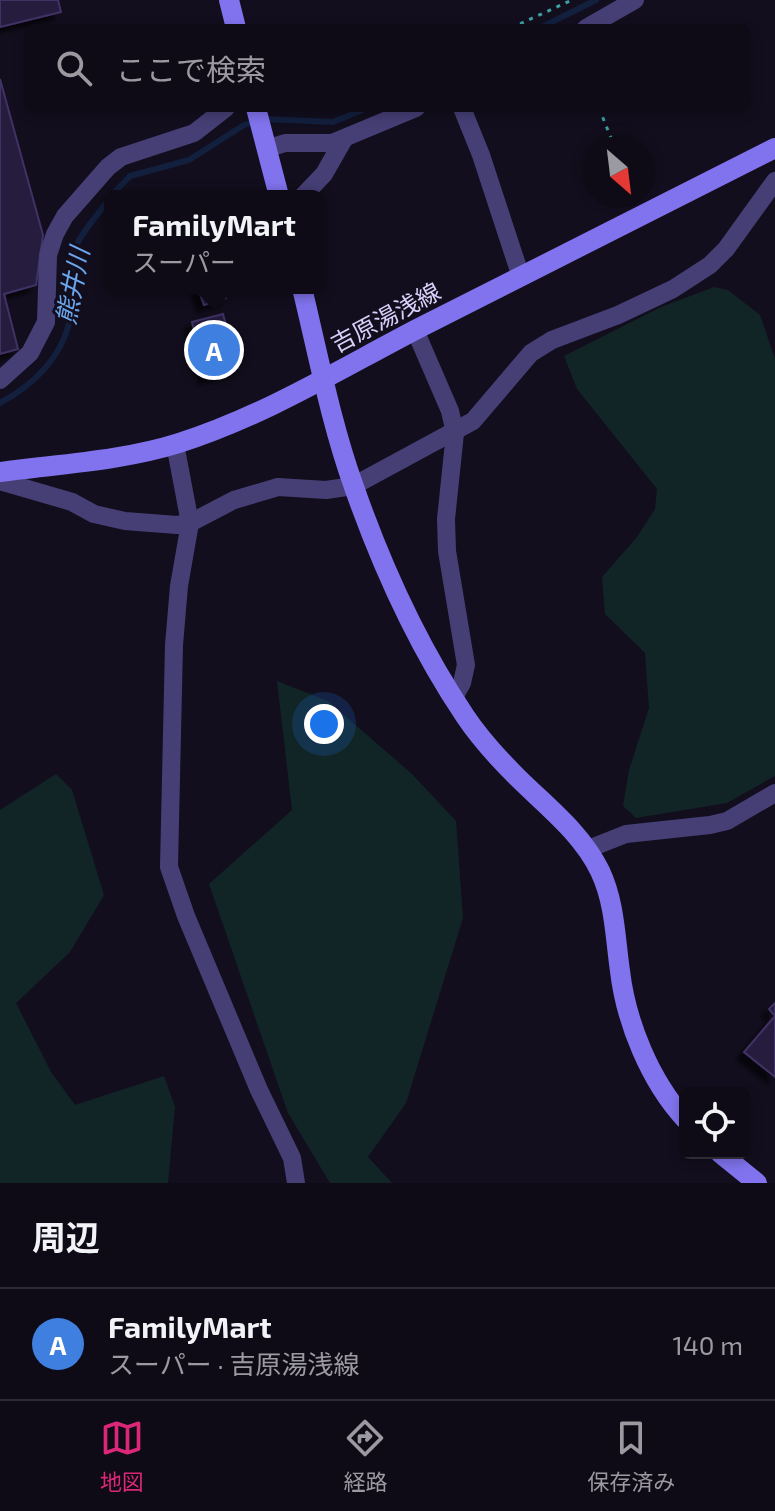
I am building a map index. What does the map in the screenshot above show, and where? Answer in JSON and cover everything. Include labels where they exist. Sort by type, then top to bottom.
[{"type":"street","points":[[229,0],[235,24]]},
{"type":"street","points":[[593,24],[635,0]]},
{"type":"street","points":[[0,380],[30,353],[46,322],[48,255],[65,216],[108,167],[121,157],[194,133],[221,112]]},
{"type":"street","points":[[257,112],[277,190]]},
{"type":"street","points":[[265,144],[319,145],[344,139],[407,112]]},
{"type":"street","points":[[464,112],[521,277]]},
{"type":"street","points":[[309,190],[324,174],[344,139]]},
{"type":"street","name":"吉原湯浅線","points":[[0,472],[116,457],[175,444],[247,417],[775,148]]},
{"type":"street","points":[[0,481],[72,502],[94,514],[149,523],[190,523],[234,500],[278,487],[326,490],[353,486],[473,421],[531,353],[552,340],[618,315],[673,289],[710,265],[726,249],[775,181]]},
{"type":"street","points":[[303,294],[353,486],[418,638],[467,718],[515,776],[550,807],[588,849],[601,873],[615,916],[620,973],[630,1017],[661,1086],[679,1111]]},
{"type":"street","points":[[415,330],[450,411],[455,433],[446,519],[447,551],[466,665],[462,683],[454,697]]},
{"type":"street","points":[[175,444],[190,523],[179,586],[174,645],[169,867],[186,916],[253,1076],[292,1158],[296,1183]]},
{"type":"street","points":[[588,849],[626,834],[727,821],[775,793]]},
{"type":"street","points":[[727,1159],[757,1183]]},
{"type":"path","points":[[520,24],[572,0]]},
{"type":"path","points":[[601,112],[610,136]]},
{"type":"green space","points":[[714,287],[728,290],[760,315],[775,359],[775,776],[727,803],[636,818],[623,806],[629,770],[649,708],[645,653],[605,614],[602,577],[637,537],[655,509],[657,489],[577,389],[564,356],[661,307]]},
{"type":"green space","points":[[277,681],[328,701],[412,774],[456,821],[463,918],[406,1103],[368,1157],[392,1183],[330,1183],[288,1113],[209,884],[292,810]]},
{"type":"green space","points":[[56,774],[72,790],[104,895],[70,952],[16,1003],[51,1072],[75,1105],[164,1076],[175,1107],[168,1183],[0,1183],[0,810]]},
{"type":"building","points":[[0,0],[58,0],[61,12],[0,27]]},
{"type":"building","points":[[0,79],[43,235],[36,285],[4,294],[18,349],[0,354]]},
{"type":"building","points":[[200,294],[224,294],[226,298],[204,305]]},
{"type":"building","points":[[223,314],[238,368],[206,377],[192,322]]},
{"type":"building","points":[[775,1016],[775,1077],[744,1052]]},
{"type":"waterway","name":"熊井川","points":[[548,24],[596,0]]},
{"type":"waterway","name":"熊井川","points":[[265,119],[333,122],[357,112]]},
{"type":"waterway","name":"熊井川","points":[[117,190],[130,176],[189,160],[244,125],[254,122]]},
{"type":"waterway","name":"熊井川","points":[[0,403],[35,379],[60,346],[70,319],[74,253],[84,232],[104,206]]},
{"type":"place","name":"FamilyMart","points":[[214,350]]}]
